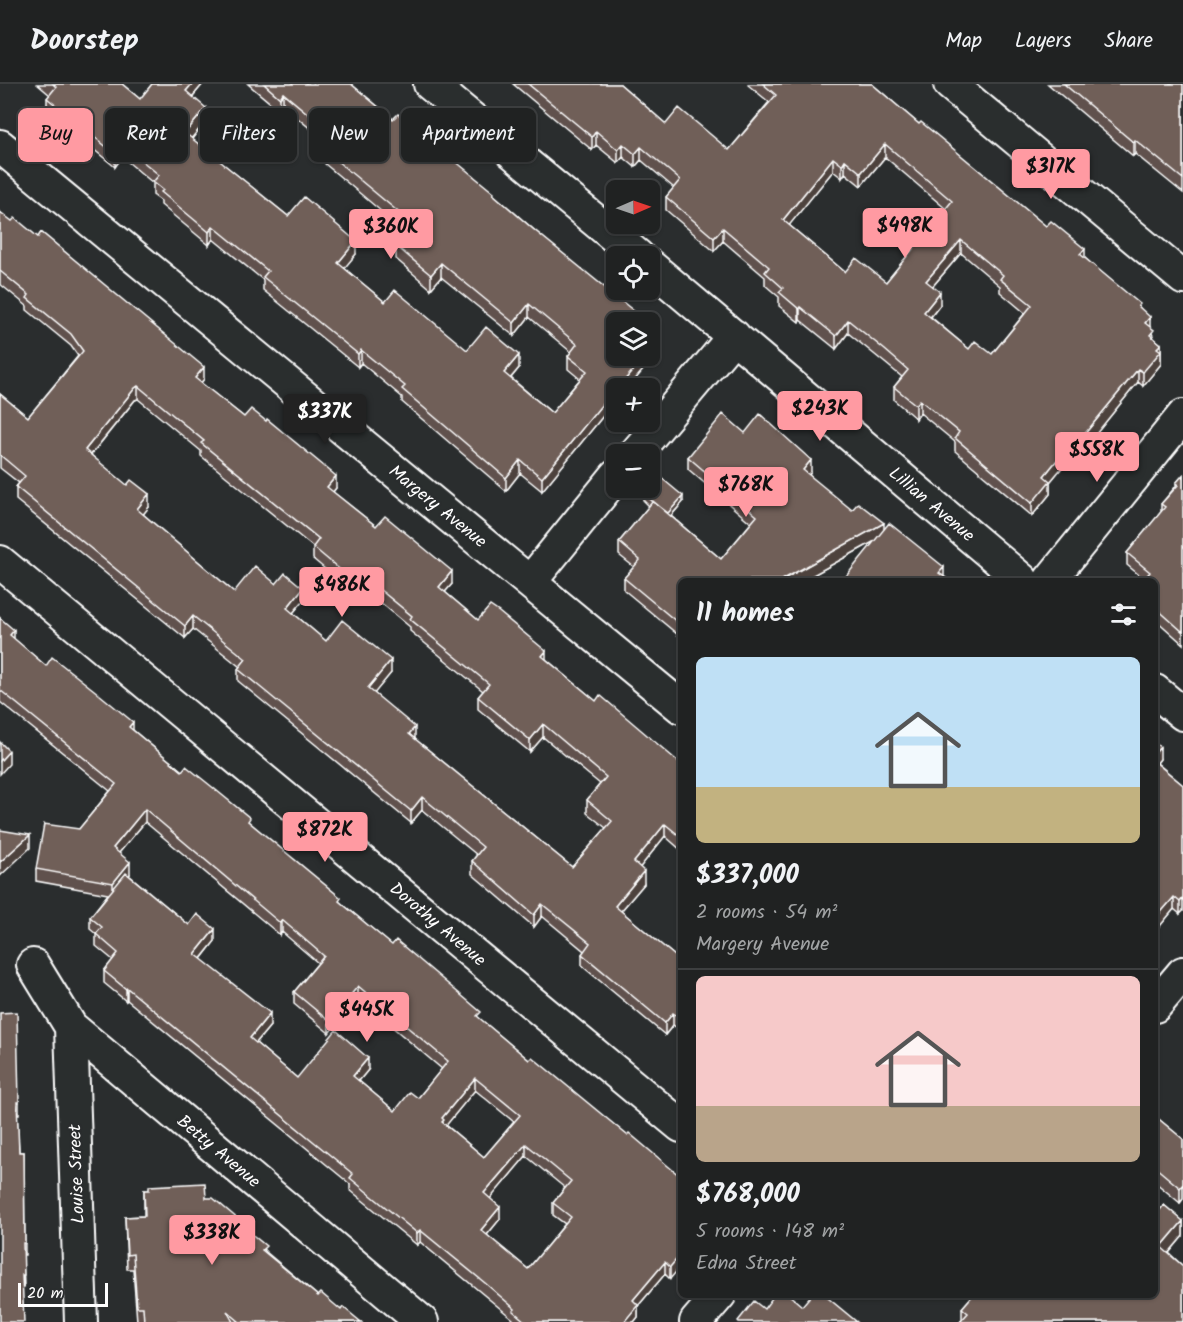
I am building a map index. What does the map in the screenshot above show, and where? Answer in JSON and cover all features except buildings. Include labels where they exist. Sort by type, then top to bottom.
[{"type":"street","points":[[430,84],[626,246]]},
{"type":"street","points":[[950,84],[1183,278]]},
{"type":"street","name":"Margery Avenue","points":[[0,147],[678,705]]},
{"type":"street","name":"Lillian Avenue","points":[[660,274],[1020,578]]},
{"type":"street","points":[[643,444],[734,336]]},
{"type":"street","points":[[1052,578],[1183,416]]},
{"type":"street","points":[[530,582],[606,488]]},
{"type":"street","name":"Dorothy Avenue","points":[[0,562],[678,1124]]},
{"type":"street","points":[[1158,693],[1183,714]]},
{"type":"street","points":[[33,965],[71,1026]]},
{"type":"street","points":[[1158,1002],[1183,973]]},
{"type":"street","name":"Louise Street","points":[[71,1026],[81,1322]]},
{"type":"street","name":"Betty Avenue","points":[[71,1026],[422,1322]]},
{"type":"street","points":[[696,1322],[717,1298]]}]
